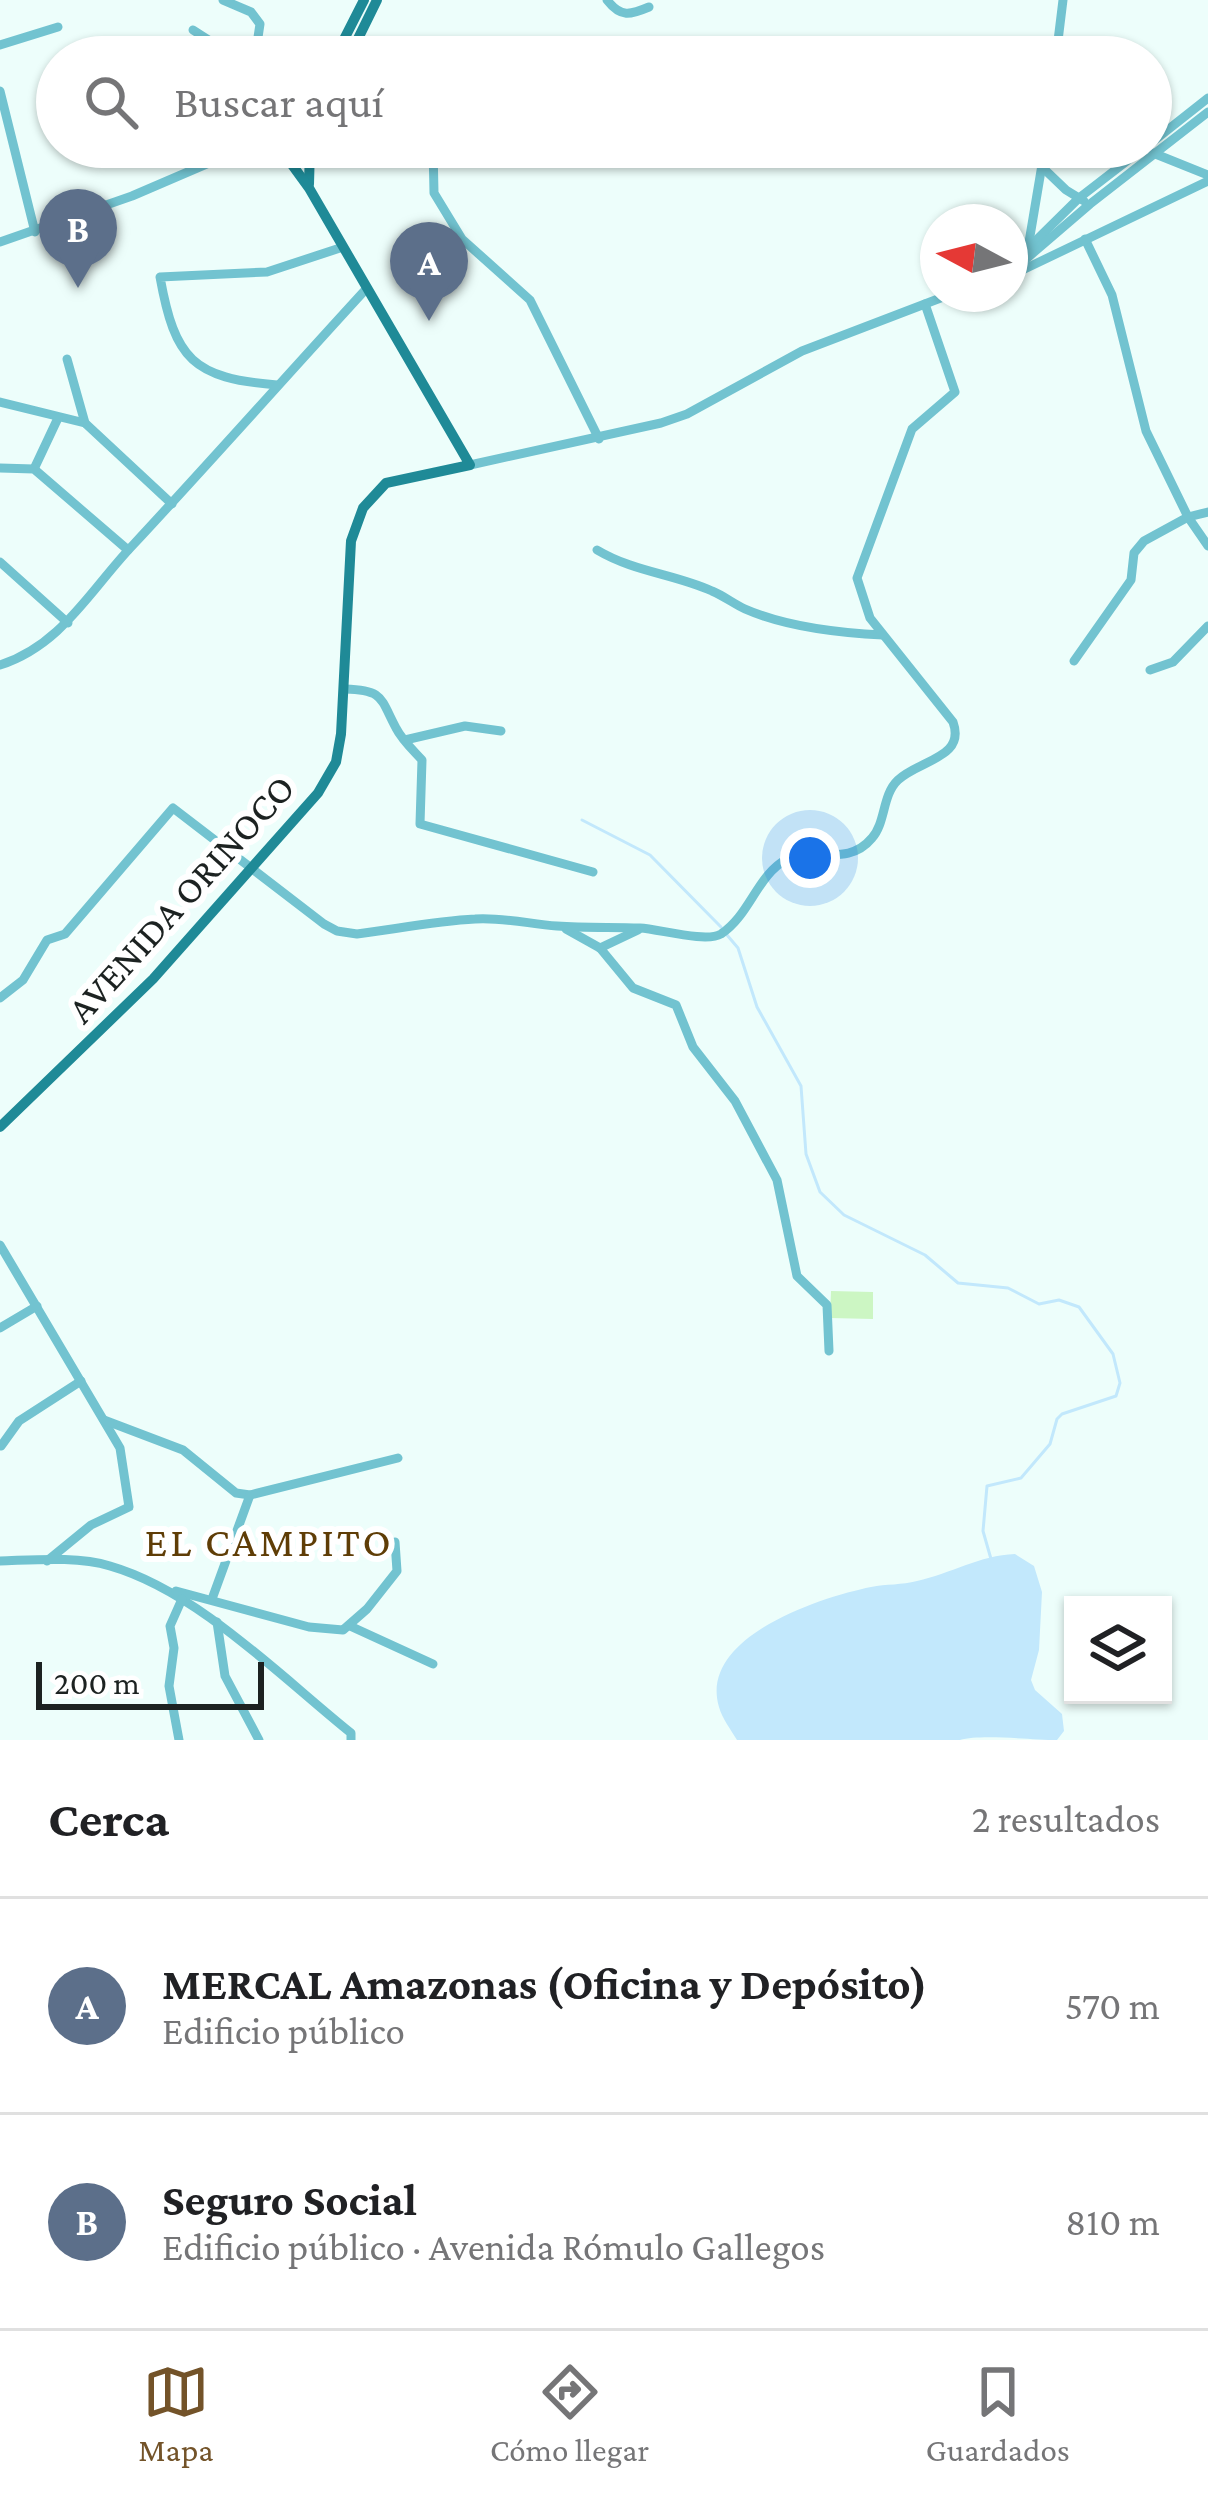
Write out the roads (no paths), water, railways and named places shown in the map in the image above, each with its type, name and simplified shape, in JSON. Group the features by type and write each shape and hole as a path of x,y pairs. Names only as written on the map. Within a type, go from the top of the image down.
{"main road":[{"path":"346,36 364,0"},
{"path":"359,36 377,0"},
{"path":"293,168 470,465"},
{"path":"309,168 309,188"},
{"name":"AVENIDA ORINOCO","path":"0,1123 154,979 329,776 341,734 351,541 363,508 386,483 470,465"}],"street":[{"path":"223,0 251,12 260,24 258,36"},
{"path":"607,0 616,12 629,15 649,7"},
{"path":"1059,36 1063,0"},
{"path":"0,45 58,27"},
{"path":"194,30 203,36"},
{"path":"0,91 35,232"},
{"path":"1172,129 1208,98"},
{"path":"1172,134 1208,112"},
{"path":"1172,159 1208,178"},
{"path":"0,242 195,168"},
{"path":"433,168 434,194 462,239 530,300 598,439"},
{"path":"1028,249 1042,168"},
{"path":"1044,168 1085,201"},
{"path":"1029,244 1125,168"},
{"path":"1028,262 1208,178"},
{"path":"1028,257 1085,201"},
{"path":"1085,238 1112,296 1147,431 1188,517 1208,546"},
{"path":"277,385 231,382 194,365 166,313 160,277 267,272 344,247"},
{"path":"0,665 30,656 68,623 128,550 367,288"},
{"name":"AVENIDA ORINOCO","path":"470,465 598,439 687,414 802,351 920,306"},
{"path":"0,998 22,980 47,940 65,934 173,808 337,932 357,934 478,919 642,928 708,938 720,934 784,861 797,855 850,854 862,847 873,838 898,779 956,743 952,722 863,604 857,578 912,429 955,392 928,312"},
{"path":"67,359 85,423 172,504"},
{"path":"0,402 85,423"},
{"path":"34,470 58,418"},
{"path":"0,468 34,470 128,550"},
{"path":"1074,661 1131,580 1134,553 1144,541 1188,517 1208,512"},
{"path":"597,550 618,562 713,591 778,620 856,634 884,634"},
{"path":"0,562 68,623"},
{"path":"1150,670 1173,662 1208,626"},
{"path":"345,689 364,690 385,700 424,768 420,824 592,872"},
{"path":"405,740 465,726 501,731"},
{"path":"562,926 600,948 633,988 676,1005 693,1047 735,1101 777,1180 797,1276 827,1305 829,1351"},
{"path":"600,948 642,928"},
{"path":"0,1245 120,1448 129,1507 91,1525 47,1561"},
{"path":"0,1328 37,1306"},
{"path":"1,1446 19,1420 81,1381"},
{"path":"104,1420 182,1450 236,1493 250,1495 398,1458"},
{"path":"212,1599 250,1495"},
{"path":"166,1589 329,1631 350,1626 397,1571 395,1542"},
{"path":"0,1560 107,1565 166,1589 217,1622 350,1733 351,1740"},
{"path":"179,1740 169,1686 174,1648 170,1626 182,1599"},
{"path":"217,1622 225,1676 259,1740"},
{"path":"350,1626 433,1664"}],"water":[{"path":"1015,1554 1034,1566 1042,1592 1039,1650 1031,1680 1035,1690 1062,1714 1064,1731 1057,1740 737,1740 720,1711 717,1682 727,1660 768,1624 849,1592 917,1581"}],"waterway":[{"path":"582,820 650,855 721,927"},
{"path":"727,935 738,948 757,1007 801,1086 806,1154 820,1192 844,1215 925,1255 958,1283 1008,1288 1039,1304 1059,1300 1079,1307 1113,1354 1120,1383 1116,1396 1062,1414 1050,1444 1021,1478 987,1486 983,1531 991,1559"}],"place":[{"name":"Seguro Social","path":"78,288"},
{"name":"MERCAL Amazonas (Oficina y Depósito)","path":"429,321"}],"district":[{"name":"EL CAMPITO","path":"269,1541"}]}
